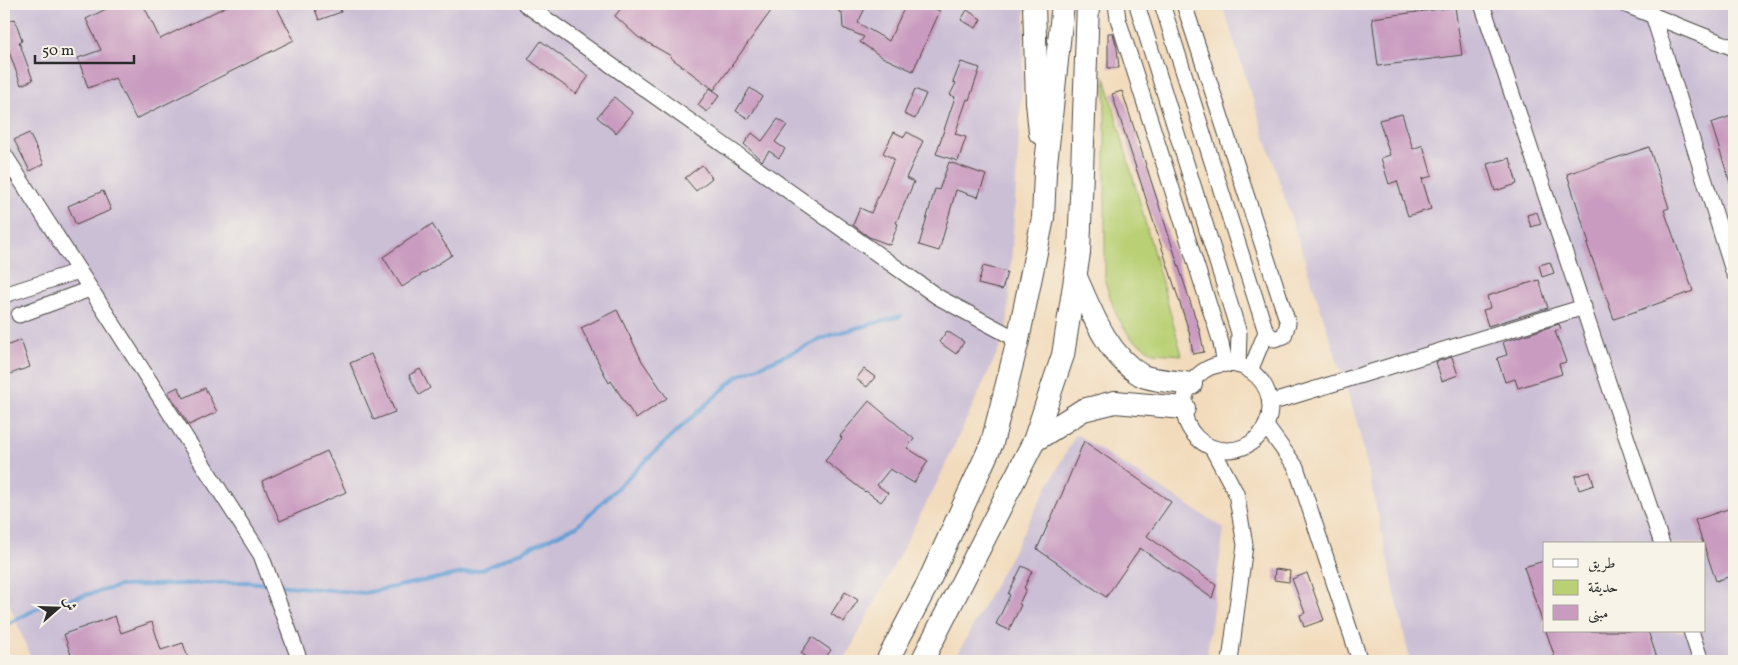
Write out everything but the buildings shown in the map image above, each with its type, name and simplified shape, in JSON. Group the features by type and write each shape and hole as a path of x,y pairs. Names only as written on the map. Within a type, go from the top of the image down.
{"highway":[{"path":"1034,4 1037,102 1045,173"},
{"path":"887,661 929,581 992,443 1018,340 1042,218 1063,4"},
{"path":"922,661 1034,441 1063,355 1079,253 1088,4"},
{"path":"1076,277 1094,318 1117,355 1143,376 1191,384"},
{"path":"1034,441 1083,410 1115,402 1184,408"}],"street":[{"path":"525,4 938,297 1018,340"},
{"path":"1116,4 1118,19 1221,343 1238,367 1260,380 1267,390 1270,403 1270,415 1266,426 1259,437 1249,445 1238,450 1212,448 1201,442 1192,432 1186,421 1184,408 1186,396 1191,384 1200,374 1212,367 1238,367"},
{"path":"1138,4 1239,333 1238,367"},
{"path":"1162,4 1266,332 1274,339 1284,336 1288,324 1184,4"},
{"path":"1482,4 1661,542"},
{"path":"1624,4 1734,48"},
{"path":"1653,15 1734,274"},
{"path":"4,154 261,555 300,661"},
{"path":"4,295 79,271"},
{"path":"19,315 90,289"},
{"path":"1270,403 1584,307"},
{"path":"1238,367 1266,332"},
{"path":"1266,426 1296,467 1360,661"},
{"path":"1212,448 1236,492 1245,545 1230,661"},
{"path":"1691,632 1701,661"}],"shaded area":[{"path":"4,4 1025,4 1023,68 1007,332 936,485 844,661 32,661 8,601 4,601"},
{"path":"1222,4 1734,4 1734,661 1410,661 1358,425"},
{"path":"1076,434 1224,528 1206,661 954,661"}],"green space":[{"path":"1105,77 1182,355 1153,353 1130,337 1116,314 1105,282"}],"waterway":[{"path":"275,585 364,593 483,569 577,526 738,376 831,335 901,316"},
{"path":"4,626 40,607 120,586 247,582 268,584"}]}
